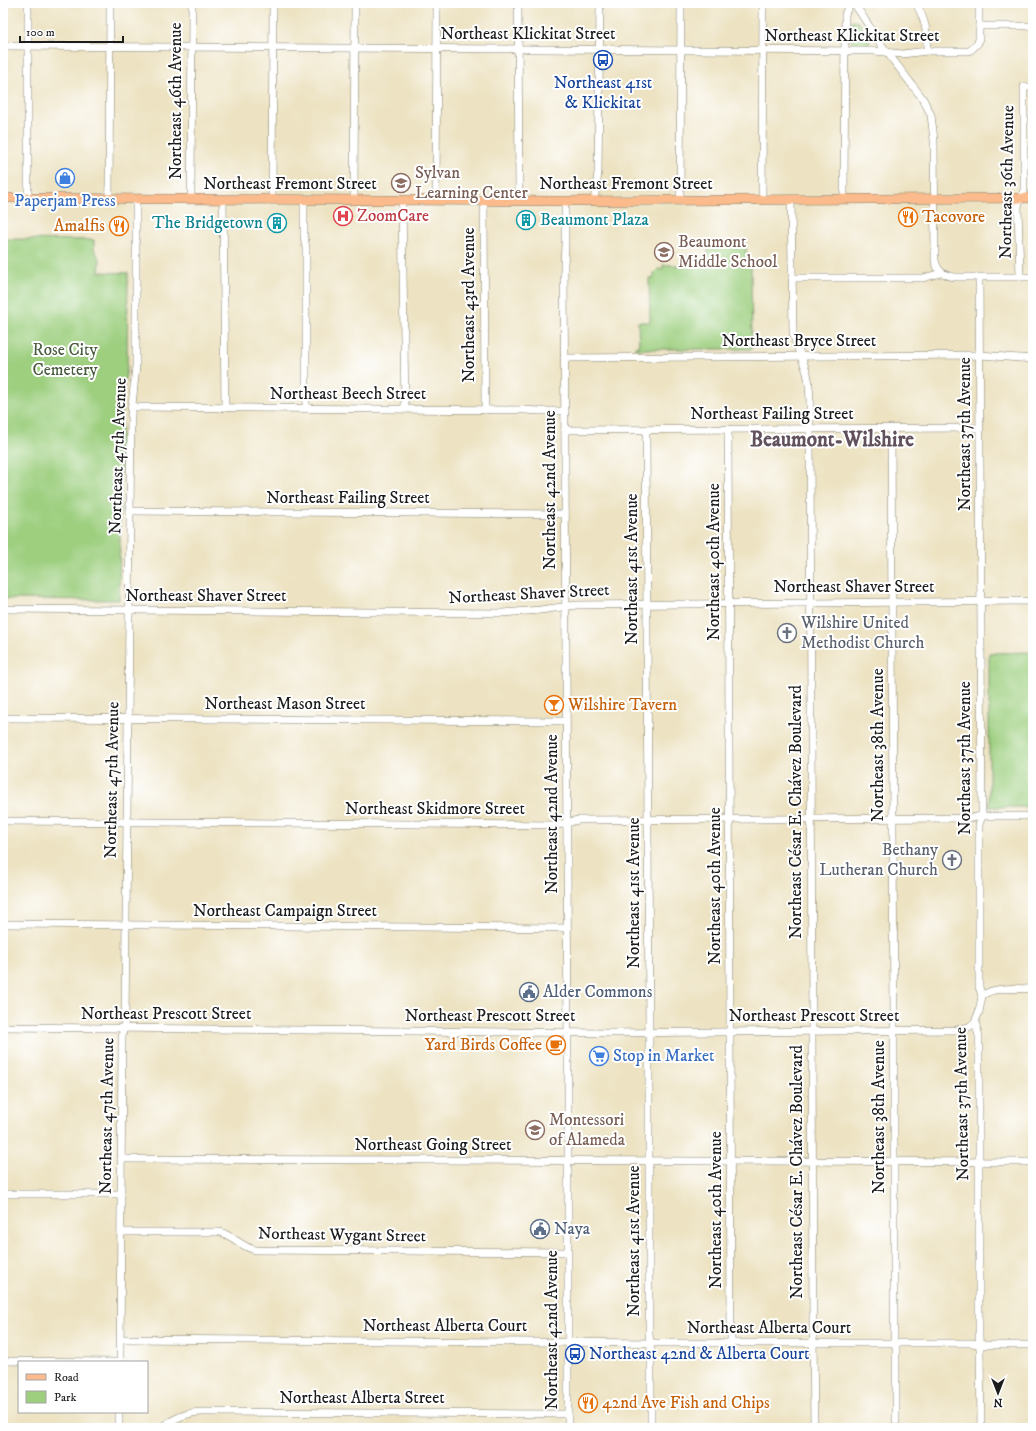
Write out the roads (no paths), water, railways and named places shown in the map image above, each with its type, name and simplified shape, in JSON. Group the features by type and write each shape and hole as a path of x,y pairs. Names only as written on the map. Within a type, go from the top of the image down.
{"main road":[{"name":"Northeast Fremont Street","path":"3,198 519,201 1033,198"}],"street":[{"path":"28,3 28,198"},
{"path":"109,199 110,3"},
{"name":"Northeast 46th Avenue","path":"191,199 192,3"},
{"path":"272,200 273,3"},
{"path":"354,200 355,3"},
{"path":"436,200 437,3"},
{"path":"518,3 519,201"},
{"path":"594,201 598,174 600,3"},
{"path":"680,200 681,3"},
{"path":"762,200 763,3"},
{"path":"844,199 845,14 850,3"},
{"path":"854,3 887,52 923,99 930,115 934,140 935,260 941,273 954,277 1033,277"},
{"path":"916,3 923,16 925,24 927,50"},
{"path":"978,3 978,26 1033,26"},
{"name":"Northeast Klickitat Street","path":"3,46 762,50 914,53 927,50 971,50 978,43 978,26"},
{"name":"Northeast 36th Avenue","path":"1020,277 1018,206 1024,190 1024,87 1033,87"},
{"name":"Northeast 47th Avenue","path":"120,1361 122,1037 125,1020 131,407 136,366 136,199"},
{"path":"223,199 225,408"},
{"name":"Northeast César E. Chávez Boulevard","path":"791,199 793,332 800,356 806,369 809,384 810,429 814,1428"},
{"path":"304,200 304,236 306,248 306,408"},
{"path":"402,200 405,409"},
{"name":"Northeast 43rd Avenue","path":"484,200 485,410"},
{"name":"Northeast 42nd Avenue","path":"565,201 564,358 568,1428"},
{"path":"792,278 923,278 941,273"},
{"name":"Northeast 37th Avenue","path":"979,278 982,816 979,825 979,987 982,996 979,1012 975,1022 979,1036 981,1428"},
{"name":"Northeast Bryce Street","path":"564,358 980,355 1033,359"},
{"name":"Northeast Beech Street","path":"131,407 565,411"},
{"name":"Northeast 38th Avenue","path":"891,428 894,1343 896,1348 896,1421"},
{"name":"Northeast Failing Street","path":"565,430 980,428"},
{"name":"Northeast 40th Avenue","path":"728,429 731,1343"},
{"name":"Northeast 41st Avenue","path":"646,430 651,1428"},
{"name":"Northeast Failing Street","path":"130,511 565,514"},
{"name":"Northeast Shaver Street","path":"3,609 502,613 576,605 1033,601"},
{"name":"Northeast Mason Street","path":"3,718 566,721"},
{"name":"Northeast Skidmore Street","path":"3,821 558,825 578,820 972,818 982,816 1033,816"},
{"name":"Northeast Campaign Street","path":"3,924 567,928"},
{"path":"982,996 986,992 998,990 1033,989"},
{"name":"Northeast Prescott Street","path":"3,1027 649,1032 958,1030 969,1027 975,1022"},
{"name":"Northeast Going Street","path":"121,1159 1033,1162"},
{"path":"3,1194 121,1194"},
{"name":"Northeast Wygant Street","path":"122,1232 220,1232 232,1236 245,1247 256,1250 567,1252"},
{"name":"Northeast Alberta Court","path":"121,1339 1033,1345"},
{"path":"3,1361 18,1361"},
{"name":"Northeast Alberta Street","path":"160,1428 175,1418 185,1414 204,1412 568,1414"},
{"path":"119,1428 120,1413"}],"place":[{"name":"Northeast 41st & Klickitat","path":"603,60"},
{"name":"Paperjam Press","path":"65,178"},
{"name":"Sylvan Learning Center","path":"401,183"},
{"name":"ZoomCare","path":"343,216"},
{"name":"Tacovore","path":"908,217"},
{"name":"Beaumont Plaza","path":"526,220"},
{"name":"The Bridgetown","path":"277,223"},
{"name":"Amalfis","path":"119,226"},
{"name":"Beaumont Middle School","path":"664,252"},
{"name":"Wilshire United Methodist Church","path":"787,633"},
{"name":"Wilshire Tavern","path":"554,705"},
{"name":"Bethany Lutheran Church","path":"952,860"},
{"name":"Alder Commons","path":"529,992"},
{"name":"Yard Birds Coffee","path":"556,1045"},
{"name":"Stop in Market","path":"599,1056"},
{"name":"Montessori of Alameda","path":"535,1130"},
{"name":"Naya","path":"540,1229"},
{"name":"Northeast 42nd & Alberta Court","path":"575,1354"},
{"name":"42nd Ave Fish and Chips","path":"588,1403"}],"district":[{"name":"Beaumont-Wilshire","path":"832,440"}],"park label":[{"name":"Rose City Cemetery","path":"65,360"}]}
